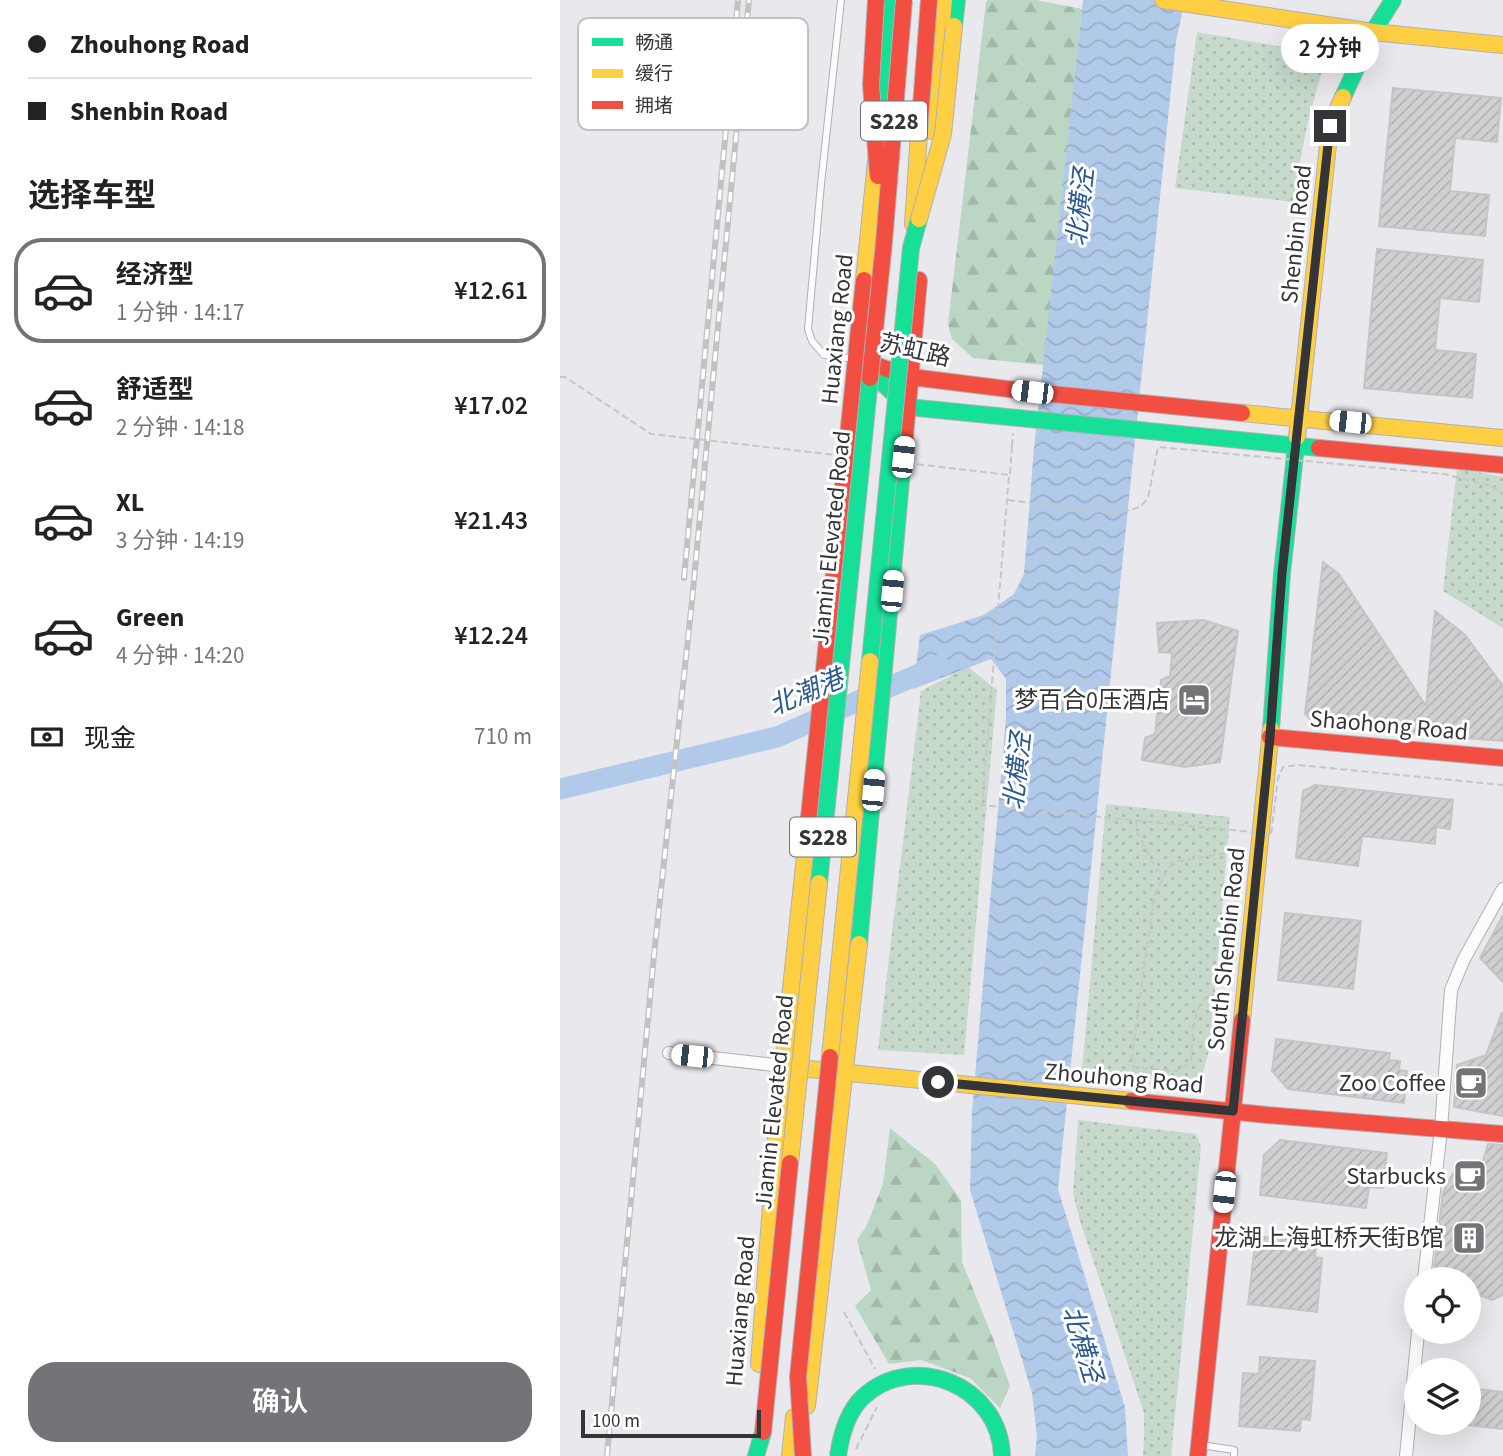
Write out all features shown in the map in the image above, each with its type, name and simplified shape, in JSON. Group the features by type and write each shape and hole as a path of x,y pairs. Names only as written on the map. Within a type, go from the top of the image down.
{"main road":[{"path":"876,0 871,85 884,242"},
{"name":"Huaxiang Road","path":"750,1456 783,1066 857,359 891,0"},
{"name":"Jiamin Elevated Road","path":"759,1456 884,242 905,0"},
{"name":"Jiamin Elevated Road","path":"790,1456 911,248 929,0"},
{"path":"803,1456 858,952 944,0"},
{"path":"911,248 943,134 957,0"},
{"path":"1163,0 1373,32 1503,44"},
{"name":"Shenbin Road","path":"1296,446 1330,126 1373,32 1393,0"},
{"name":"苏虹路","path":"857,359 911,377 1032,392 1503,438"},
{"name":"苏虹路","path":"857,359 908,407"},
{"path":"908,407 1503,465"},
{"name":"South Shenbin Road","path":"1198,1451 1270,737 1282,573 1296,446"},
{"name":"Shaohong Road","path":"1270,737 1503,758"},
{"name":"Zhouhong Road","path":"783,1066 1078,1097 1503,1134"},
{"path":"838,1456 839,1443 848,1418 863,1397 887,1382 917,1376 947,1379 970,1392 998,1428 1003,1456"},
{"path":"798,1377 803,1456"}],"street":[{"path":"1424,1267 1441,1129 1451,990 1464,959 1503,889"},
{"path":"669,1053 783,1066"},
{"path":"1406,1456 1417,1344"}],"lane":[{"path":"841,0 808,330 812,341 824,355 857,359"},
{"path":"1198,1451 1234,1450 1234,1456"}],"path":[{"path":"560,377 565,377 651,433 844,456"},
{"path":"1012,446 982,805 1271,834 1278,778 1283,767 1298,765 1503,785"},
{"path":"1007,500 1116,514 1140,507 1148,498 1158,447 1444,474 1490,486 1503,494"},
{"path":"899,462 1010,475"},
{"path":"1136,820 1138,834 1157,871 1166,872"},
{"path":"1244,998 1212,995 1203,999 1196,1010 1191,1062 1177,1070 1133,1067 1132,1057 1154,896 1166,872 1174,862 1259,848"}],"green space":[{"path":"988,0 1036,0 1082,9 1044,365 973,358 952,339 948,324"},
{"path":"1197,32 1312,52 1322,62 1293,202 1175,188"},
{"path":"1457,468 1503,477 1503,628 1443,591"},
{"path":"968,667 997,690 964,1055 878,1050 921,691"},
{"path":"1106,804 1230,817 1210,1046 1203,1073 1191,1084 1082,1071"},
{"path":"1078,1120 1196,1134 1201,1147 1171,1456 1143,1456 1144,1413 1073,1194"},
{"path":"890,1128 935,1164 961,1200 962,1262 1010,1386 1000,1408 970,1378 921,1360 889,1364 855,1306 871,1290 857,1240 867,1225 883,1184"}],"water":[{"name":"北横泾","path":"1083,0 1185,0 1176,41 1058,1189 1125,1407 1128,1456 1035,1456 1037,1436 1032,1393 970,1190 972,1111 1006,718 1006,679 991,659 913,689 920,635 984,615 1014,594 1024,574 1034,448"}],"building":[{"path":"1393,88 1501,98 1497,142 1455,138 1450,191 1489,195 1485,236 1379,226"},
{"path":"1377,249 1483,260 1479,302 1440,298 1435,350 1476,354 1472,398 1364,388"},
{"path":"1323,562 1339,574 1426,706 1435,611 1465,635 1503,686 1503,741 1317,726 1305,714"},
{"name":"梦百合0压酒店","path":"1203,620 1238,631 1220,762 1185,767 1142,760 1145,738 1155,734 1161,680 1170,676 1172,653 1159,652 1157,623"},
{"path":"1315,785 1453,800 1450,829 1436,827 1435,844 1362,836 1358,866 1296,858 1303,791"},
{"path":"1285,913 1361,921 1353,989 1278,980"},
{"path":"1503,915 1503,982 1480,958"},
{"path":"1502,1012 1503,1116 1454,1107 1457,1065 1486,1055"},
{"path":"1276,1039 1390,1053 1389,1060 1400,1061 1399,1070 1407,1071 1404,1103 1288,1089 1272,1071"},
{"path":"1280,1140 1387,1153 1383,1188 1369,1187 1366,1208 1260,1195 1264,1155"},
{"name":"龙湖上海虹桥天街B馆","path":"1488,1144 1503,1145 1503,1295 1492,1300 1481,1296 1481,1267 1434,1267 1443,1192 1459,1162 1482,1164"},
{"path":"1256,1236 1316,1243 1315,1257 1322,1258 1317,1312 1248,1304"},
{"path":"1260,1357 1315,1361 1310,1420 1301,1419 1300,1431 1239,1426 1243,1373 1259,1374"},
{"path":"1481,1389 1503,1392 1503,1429 1481,1426"}],"waterway":[{"name":"北潮港","path":"560,789 777,737 939,665"}],"railway":[{"path":"736,18 738,0"},
{"path":"747,18 749,0"},
{"path":"684,578 726,130"},
{"path":"607,1456 737,130"}],"traffic: fast":[{"path":"880,114 891,0"},
{"path":"954,26 957,0"},
{"path":"1343,97 1373,32 1393,0"},
{"path":"870,661 911,248 919,219"},
{"path":"864,366 908,407 1319,448"},
{"path":"819,883 870,378"},
{"path":"1271,729 1282,573 1297,437"},
{"path":"859,944 904,448"},
{"path":"838,1456 846,1424 857,1403 884,1383 906,1377 929,1377 951,1383 971,1394 987,1411 998,1431 1002,1456"},
{"path":"756,1456 763,1432"}],"traffic: slow":[{"path":"932,131 944,0"},
{"path":"1163,0 1373,32 1503,45"},
{"path":"919,219 943,134 954,26"},
{"path":"1297,437 1330,126 1343,97"},
{"path":"913,224 919,133"},
{"path":"864,280 876,161"},
{"path":"1242,413 1503,438"},
{"path":"830,1057 870,661"},
{"path":"1242,1020 1271,729"},
{"path":"759,1364 778,1112 806,846"},
{"path":"790,1163 819,883"},
{"path":"807,1406 859,944"},
{"path":"789,1067 1131,1101"},
{"path":"790,1456 794,1417"}],"traffic: jam":[{"path":"876,0 871,85 878,176"},
{"path":"870,378 904,0"},
{"path":"919,133 929,0"},
{"path":"806,846 864,280"},
{"path":"904,448 919,280"},
{"path":"863,361 911,377 1242,413"},
{"path":"1319,448 1503,465"},
{"path":"1270,737 1503,758"},
{"path":"1198,1456 1242,1020"},
{"path":"803,1456 798,1377 830,1057"},
{"path":"1131,1101 1503,1134"},
{"path":"763,1432 790,1163"}],"place":[{"name":"梦百合0压酒店","path":"1194,700"},
{"name":"Zoo Coffee","path":"1471,1083"},
{"name":"Starbucks","path":"1470,1176"},
{"name":"龙湖上海虹桥天街B馆","path":"1469,1238"}],"route":[{"path":"938,1082 1233,1111 1270,737 1282,573 1330,126"}]}
